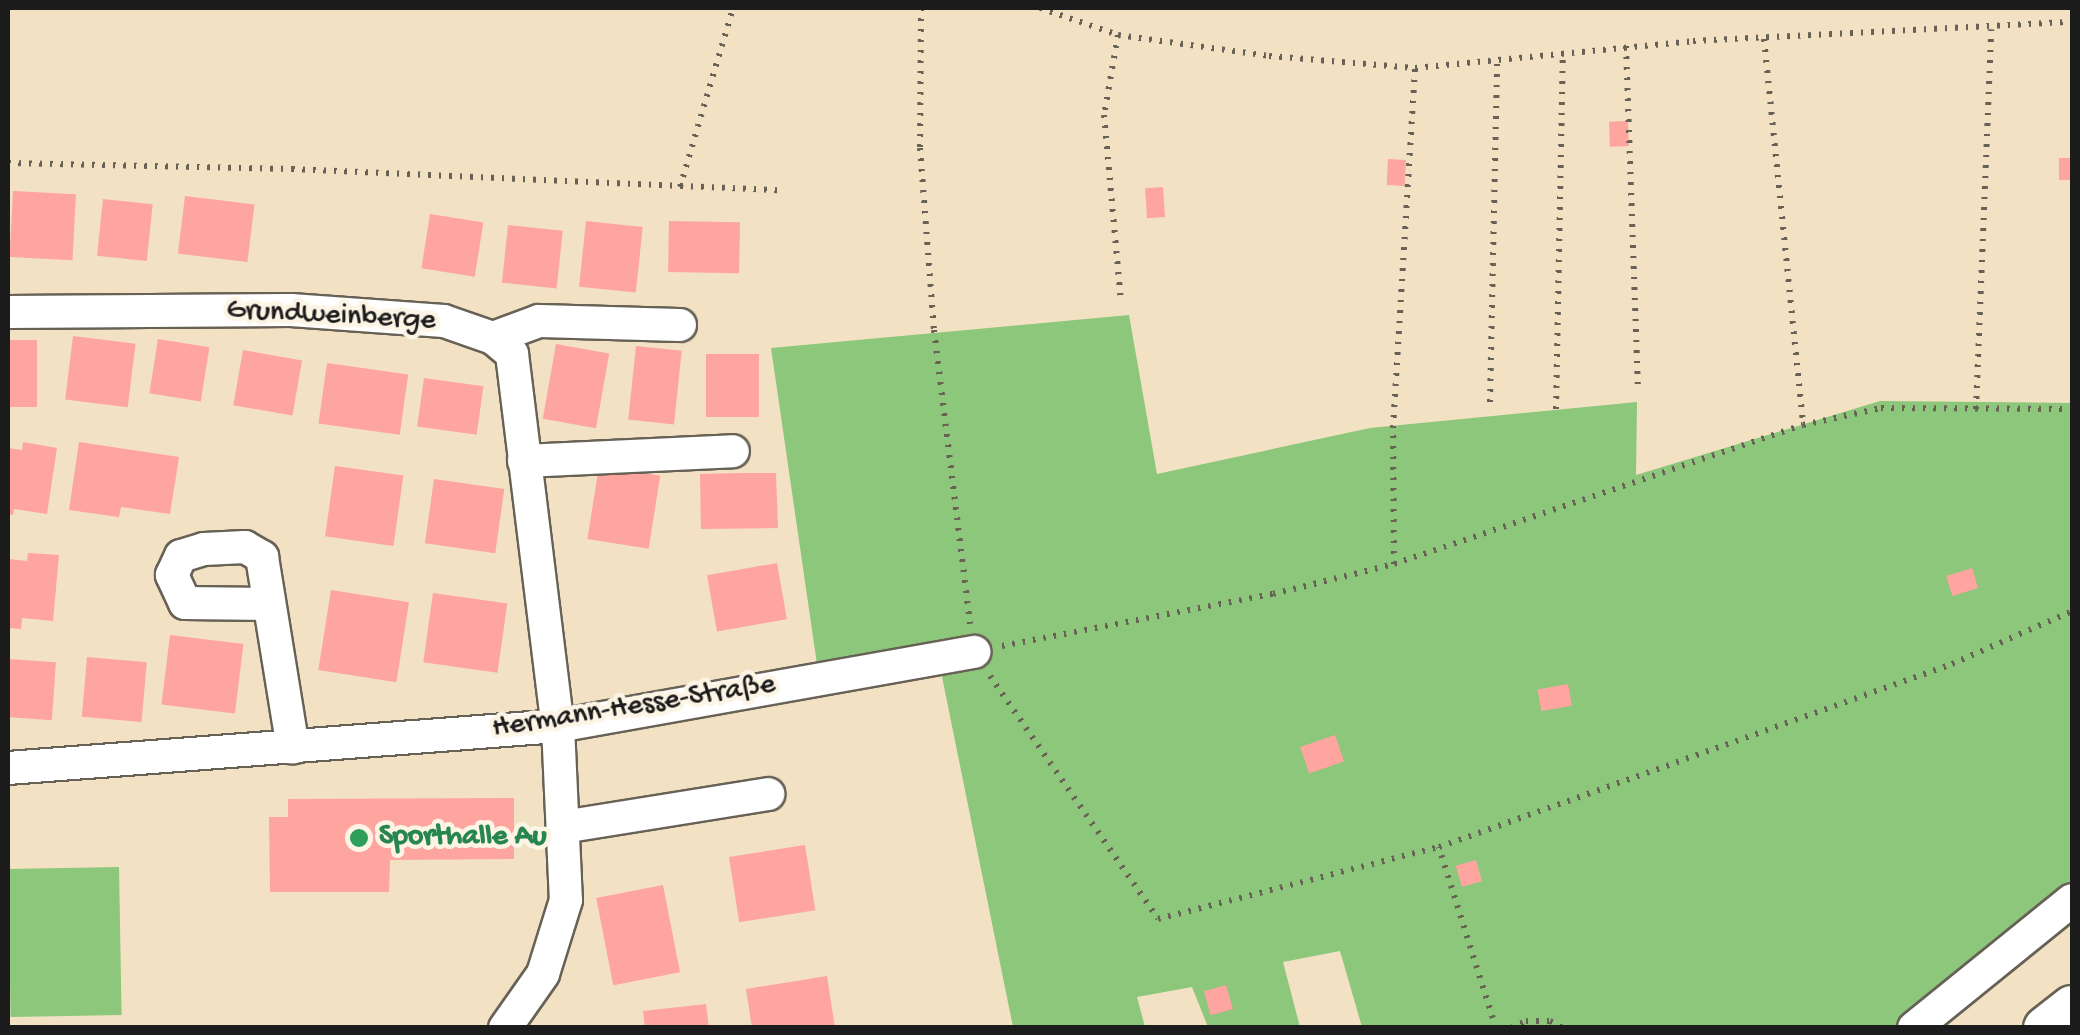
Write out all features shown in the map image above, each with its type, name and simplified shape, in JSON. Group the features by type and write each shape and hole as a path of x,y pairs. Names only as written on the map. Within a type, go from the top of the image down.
{"main road":[{"path":"2044,1028 2072,1007"}],"street":[{"name":"Grundweinberge","path":"8,312 291,310 444,321 492,338"},
{"path":"492,338 540,321 680,325"},
{"path":"492,338 512,354 558,726 566,900 542,974 505,1028"},
{"path":"524,462 733,452"},
{"path":"268,604 293,748"},
{"name":"Hermann-Hesse-Straße","path":"8,768 558,726 974,652"},
{"path":"563,828 768,794"},
{"path":"1914,1028 2072,900"}],"path":[{"path":"680,187 733,8"},
{"path":"921,8 920,148 934,330 974,652 1158,919 1439,848 1952,664 2072,610"},
{"path":"1040,8 1118,35 1269,56 1414,68 1563,56 1626,46 2072,22"},
{"path":"1976,409 1991,29"},
{"path":"1118,35 1104,115 1121,301"},
{"path":"1764,39 1803,424"},
{"path":"1626,46 1638,388"},
{"path":"1556,409 1563,56"},
{"path":"1490,402 1497,61"},
{"path":"1394,564 1393,428 1414,68"},
{"path":"8,163 292,169 778,190"},
{"path":"974,652 1273,594 1394,564 1803,424 1881,408 2072,409"},
{"path":"1439,848 1496,1028"},
{"path":"1510,1028 1526,1022 1550,1022 1563,1028"}],"green space":[{"path":"1129,315 1157,474 1370,428 1637,402 1636,475 1880,401 2072,403 2072,885 1899,1027 1362,1027 1340,951 1283,962 1300,1027 1208,1027 1192,987 1137,997 1145,1027 1013,1027 937,652 818,671 771,348"},
{"path":"119,867 122,1015 11,1017 8,869"}],"building":[{"path":"1628,121 1629,146 1610,147 1609,122"},
{"path":"2059,158 2072,158 2072,180 2059,180"},
{"path":"1388,159 1406,160 1405,186 1387,185"},
{"path":"1163,187 1165,217 1147,218 1145,188"},
{"path":"13,191 76,194 72,260 10,257"},
{"path":"185,196 254,205 247,262 178,254"},
{"path":"103,199 153,204 147,261 97,256"},
{"path":"430,214 483,222 475,277 421,268"},
{"path":"586,221 643,227 636,293 579,287"},
{"path":"669,221 740,222 739,273 668,272"},
{"path":"508,225 563,231 557,288 502,283"},
{"path":"73,336 136,344 128,407 65,400"},
{"path":"158,339 209,347 201,401 149,393"},
{"path":"8,340 37,340 37,407 8,407"},
{"path":"556,344 609,353 596,428 543,419"},
{"path":"636,346 682,351 674,424 628,420"},
{"path":"243,350 302,360 292,416 233,405"},
{"path":"706,354 759,354 759,417 706,417"},
{"path":"327,363 408,374 400,435 319,423"},
{"path":"424,378 483,386 477,435 417,427"},
{"path":"23,442 57,448 47,514 14,509 13,515 8,514 8,448 22,450"},
{"path":"79,442 179,457 170,514 121,507 119,517 69,510"},
{"path":"335,466 403,476 393,546 325,536"},
{"path":"599,466 660,476 649,549 587,539"},
{"path":"776,473 778,528 701,529 700,474"},
{"path":"434,479 504,489 495,553 425,543"},
{"path":"28,553 59,555 53,621 22,618 21,629 8,628 8,559 27,561"},
{"path":"777,563 787,619 717,631 707,575"},
{"path":"1972,568 1978,588 1952,596 1946,576"},
{"path":"331,590 409,602 396,682 318,670"},
{"path":"433,593 507,603 498,673 423,662"},
{"path":"170,635 243,644 235,713 161,704"},
{"path":"87,657 147,662 142,722 82,717"},
{"path":"8,659 56,662 52,720 8,717"},
{"path":"1568,684 1572,706 1541,711 1537,689"},
{"path":"1335,735 1344,761 1309,774 1300,747"},
{"name":"Sporthalle Au","path":"514,798 514,859 390,860 389,892 270,892 269,817 288,817 288,799"},
{"path":"805,845 815,910 739,922 729,857"},
{"path":"1476,860 1482,881 1462,887 1456,866"},
{"path":"663,885 680,972 613,985 596,898"},
{"path":"827,976 835,1028 752,1028 746,989"},
{"path":"1226,985 1233,1009 1211,1015 1204,991"},
{"path":"706,1004 709,1028 645,1028 643,1011"}],"place":[{"name":"Sporthalle Au","path":"359,838"}]}
